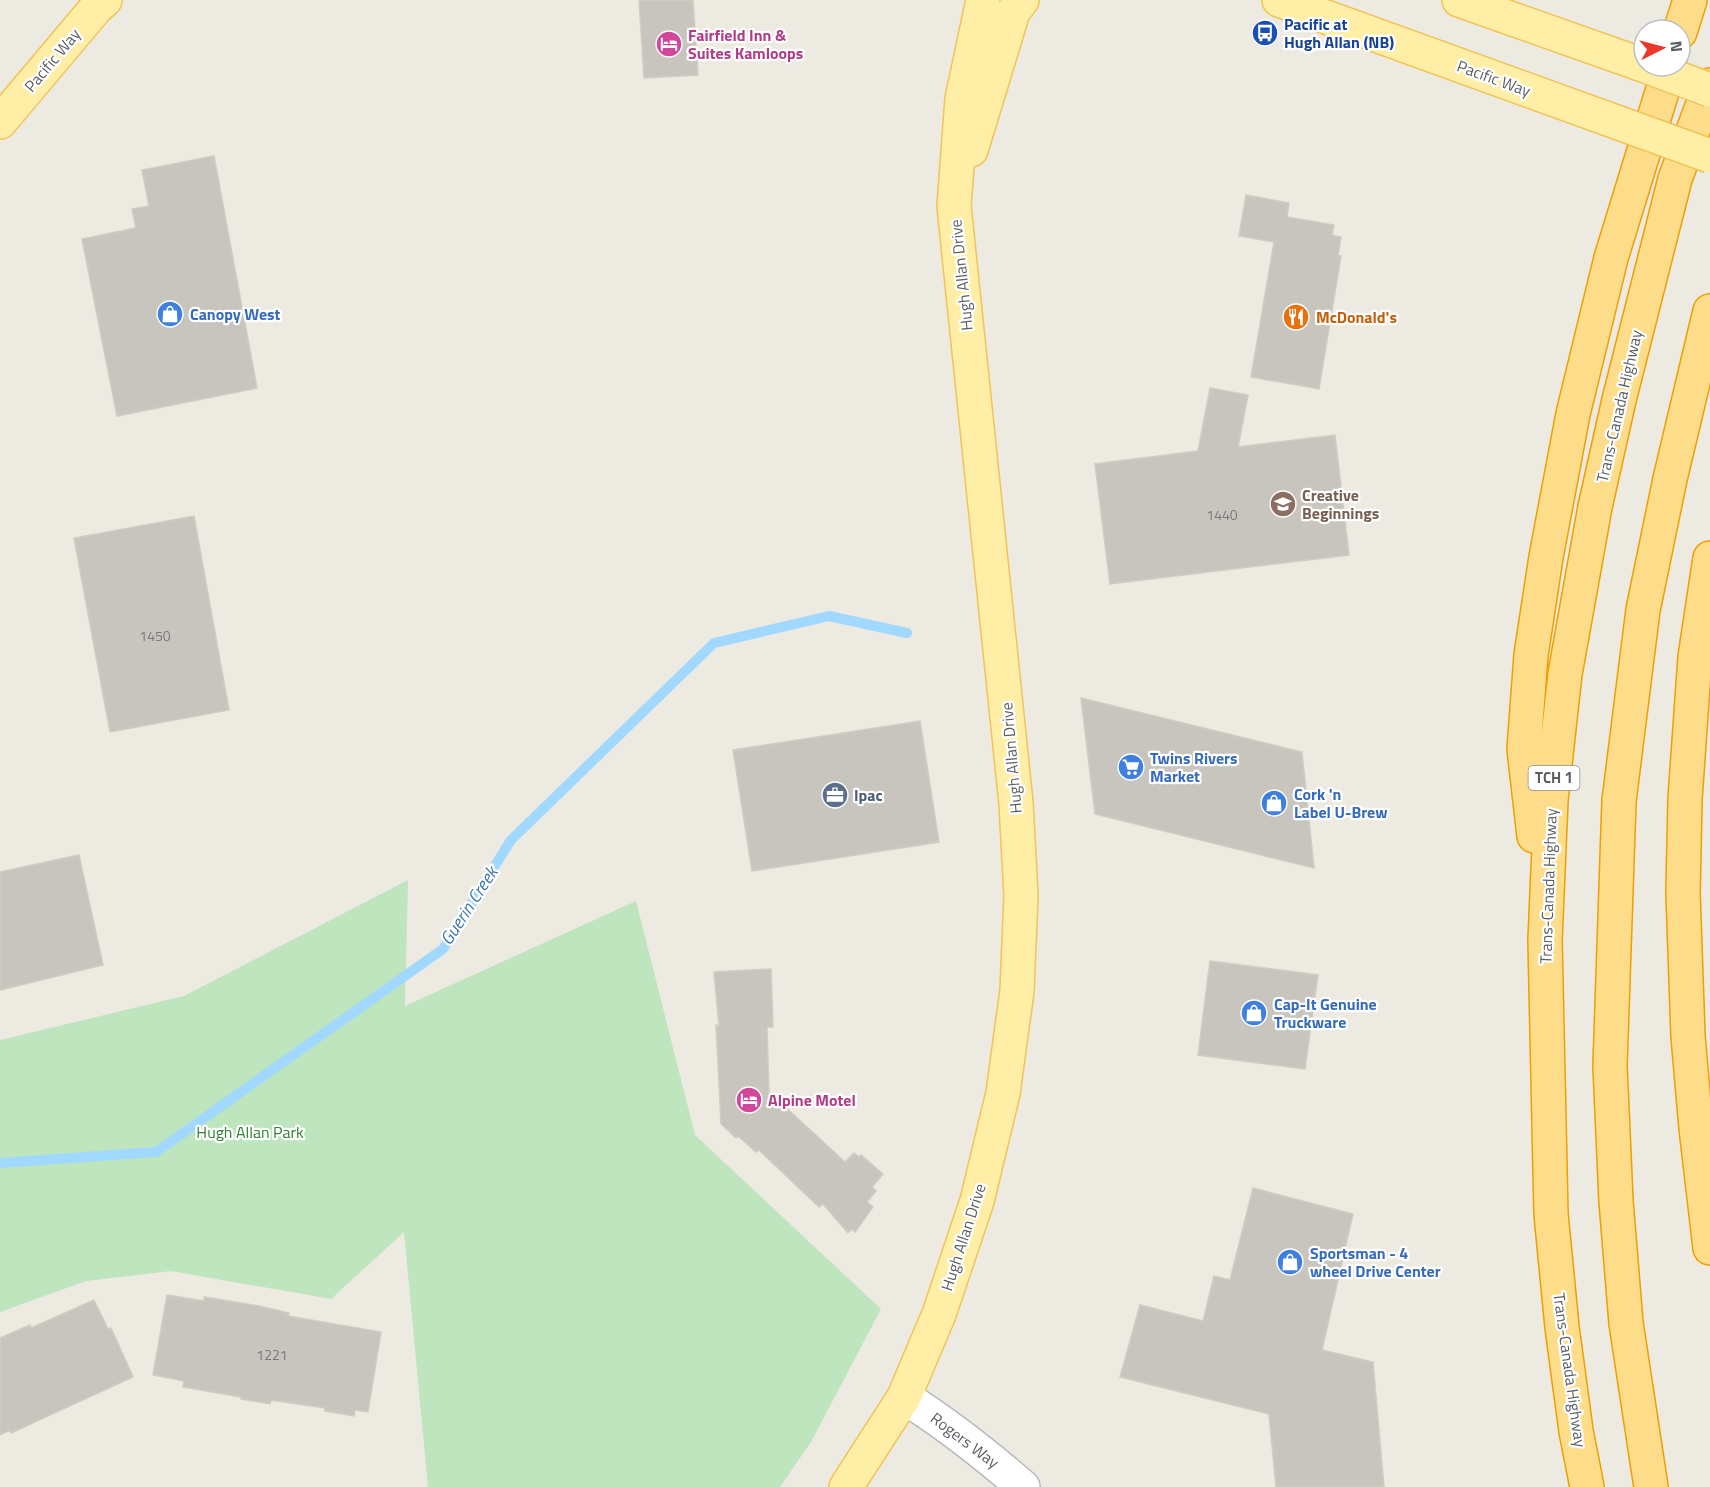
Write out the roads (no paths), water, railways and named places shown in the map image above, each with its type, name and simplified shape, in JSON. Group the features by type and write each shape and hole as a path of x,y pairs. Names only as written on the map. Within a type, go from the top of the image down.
{"highway":[{"path":"1684,18 1690,0"},
{"path":"1545,940 1524,749 1531,655 1546,557 1573,414 1652,78"},
{"name":"Trans-Canada Highway","path":"1587,1487 1576,1431 1562,1327 1551,1214 1545,940 1551,800 1565,674 1595,507 1619,400 1675,179 1710,87"},
{"path":"1651,1487 1626,1323 1616,1201 1610,1066 1619,801 1643,610 1670,479 1710,310"},
{"path":"1710,558 1695,657 1685,799 1683,893 1688,1036 1710,1248"}],"main road":[{"name":"Pacific Way","path":"0,122 105,0"},
{"name":"Hugh Allan Drive","path":"846,1487 904,1397 939,1314 977,1202 1003,1093 1017,991 1021,896 1016,803 954,206 962,99 983,0"},
{"path":"954,206 1013,12 1022,0"},
{"name":"Pacific Way","path":"1279,0 1710,156"},
{"path":"1459,0 1632,57"},
{"path":"1688,78 1710,87"}],"street":[{"name":"Rogers Way","path":"904,1397 946,1424 1023,1487"}],"waterway":[{"name":"Guerin Creek","path":"0,1163 156,1152 443,949 511,840 714,643 829,616 907,633"}],"place":[{"name":"Pacific at Hugh Allan (NB)","path":"1265,33"},
{"name":"Fairfield Inn & Suites Kamloops","path":"669,44"},
{"name":"Canopy West","path":"170,314"},
{"name":"McDonald's","path":"1296,317"},
{"name":"Creative Beginnings","path":"1283,504"},
{"name":"Twins Rivers Market","path":"1131,767"},
{"name":"Ipac","path":"835,795"},
{"name":"Cork 'n Label U-Brew","path":"1274,803"},
{"name":"Cap-It Genuine Truckware","path":"1254,1013"},
{"name":"Alpine Motel","path":"749,1100"},
{"name":"Sportsman - 4 wheel Drive Center","path":"1290,1262"}],"park label":[{"name":"Hugh Allan Park","path":"250,1132"}]}
